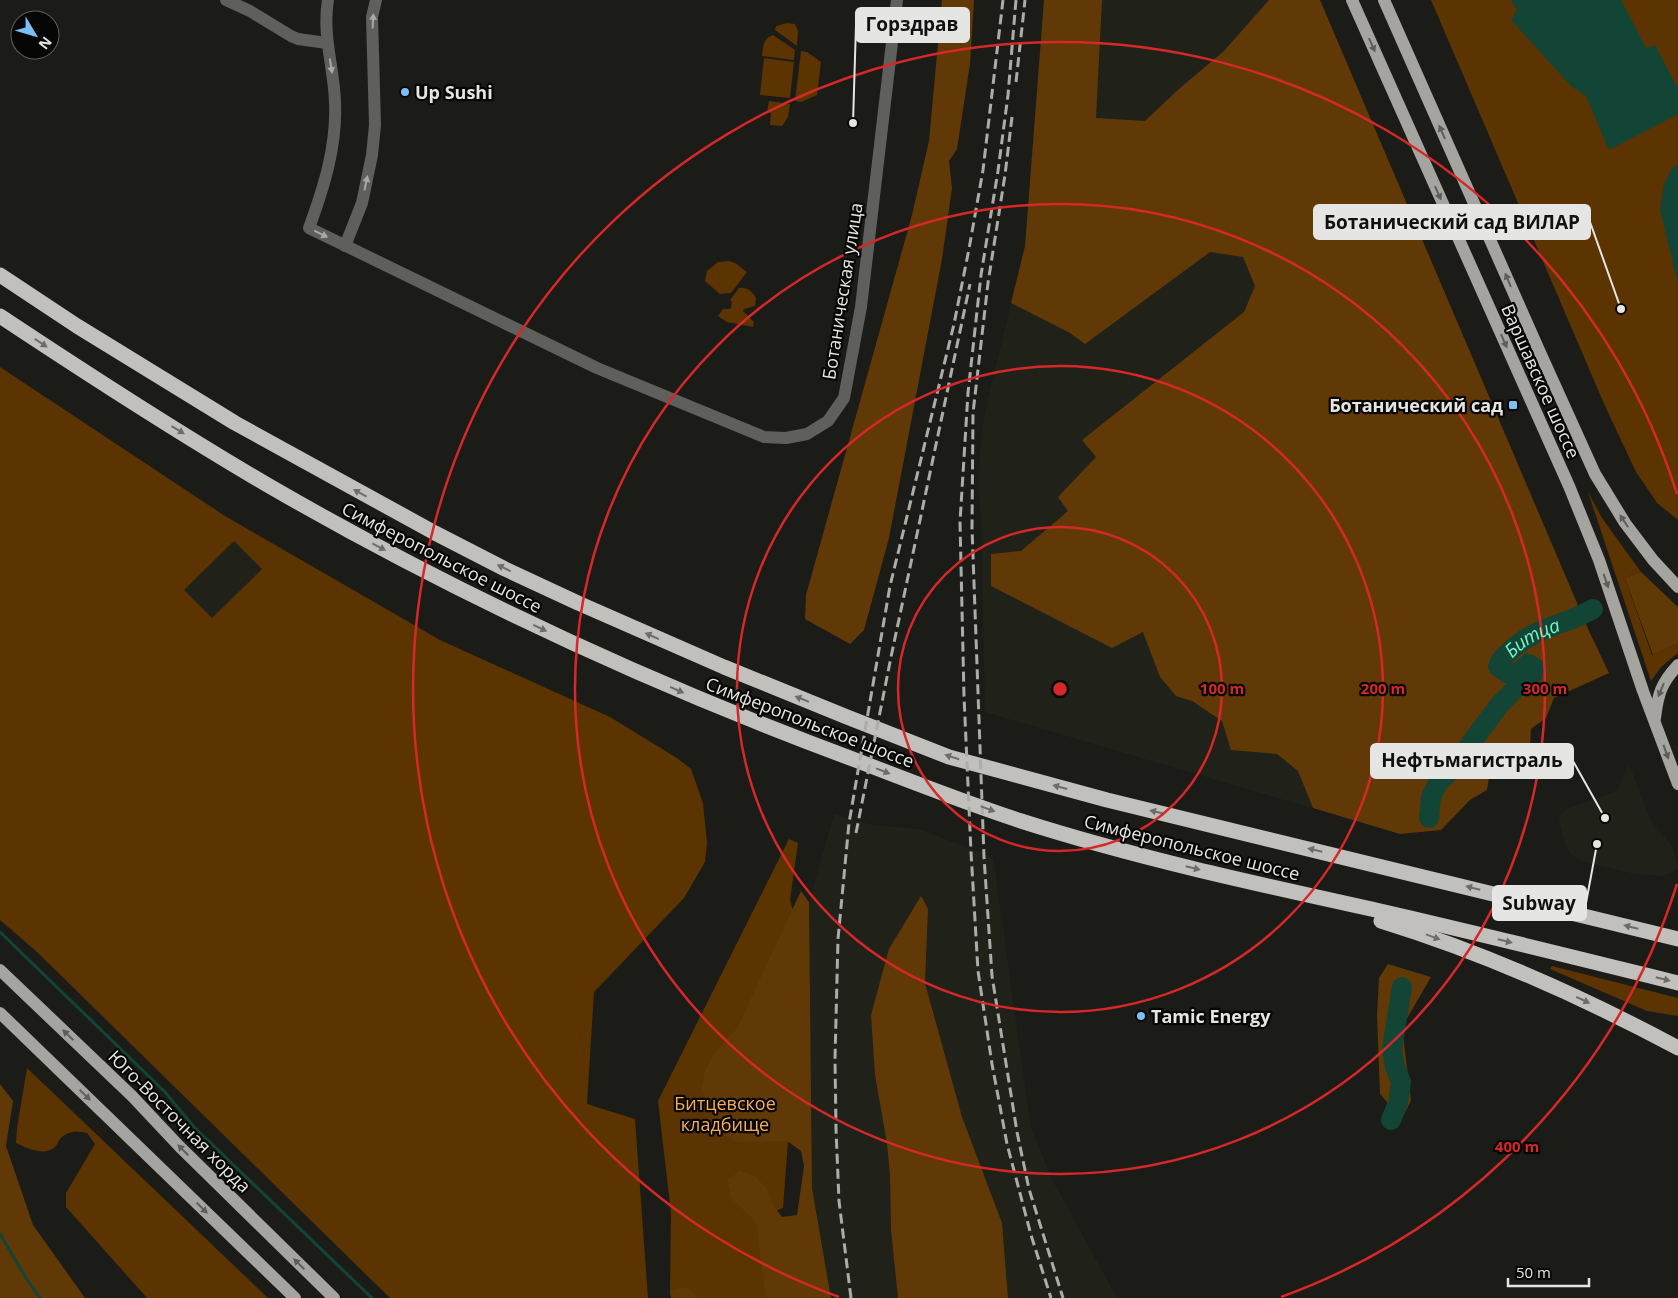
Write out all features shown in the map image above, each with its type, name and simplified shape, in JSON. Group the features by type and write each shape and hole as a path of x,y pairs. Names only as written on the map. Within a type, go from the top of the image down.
{"highway":[{"name":"Симферопольское шоссе","path":"0,275 77,326 235,423 376,502 505,569 662,641 847,717 950,756 1116,802 1678,939"},
{"name":"Симферопольское шоссе","path":"0,316 136,405 266,484 378,546 542,629 776,731 1016,820 1058,833 1270,886 1678,983"},
{"path":"1270,886 1431,936 1484,957 1586,1001 1678,1048"}],"main road":[{"name":"Варшавское шоссе","path":"1352,0 1569,486 1599,560 1654,721 1678,784"},
{"name":"Варшавское шоссе","path":"1384,0 1595,474 1625,524 1653,560 1678,587"},
{"path":"1654,721 1657,697 1661,687 1678,665"},
{"name":"Юго-Восточная хорда","path":"0,970 132,1096 180,1147 334,1298"},
{"path":"0,1013 295,1298"}],"street":[{"path":"226,0 250,11 298,39 327,43 328,0"},
{"path":"345,246 362,203 372,155 375,124 372,18 376,0"},
{"name":"Ботаническая улица","path":"327,43 335,103 333,150 323,192 309,228 597,368 764,437 786,438 807,434 828,421 844,398 861,307 897,0"}],"shaded area":[{"path":"1044,0 1320,0 1400,834 985,712 981,519 978,481 982,428 1025,246"},
{"path":"1511,0 1621,0 1646,48 1655,45 1678,89 1678,114 1609,150 1586,96 1571,86 1511,20 1517,10"},
{"path":"1678,165 1678,284 1660,210 1664,185 1671,169"},
{"path":"234,541 262,569 212,618 184,590"},
{"path":"1629,764 1651,821 1672,846 1678,867 1662,876 1635,874 1581,861 1570,853 1565,843 1559,821 1561,814 1566,809 1617,791"},
{"path":"834,814 872,825 919,829 993,857 1031,1128 1053,1181 1117,1298 1008,1298 1002,1223 962,1117 925,983 928,909 871,1015 875,1075 887,1144 890,1175 891,1230 898,1298 831,1298 812,1188 809,902"}],"green space":[{"path":"942,0 974,0 970,64 957,149 949,161 952,188 942,259 889,538 864,630 850,644 805,619 806,595 912,215 929,141"},
{"path":"1044,0 1102,0 1096,118 1145,121 1224,51 1269,0 1320,0 1589,631 1609,673 1554,698 1546,718 1531,729 1530,744 1490,772 1487,790 1470,800 1441,830 1400,834 1313,808 1298,771 1277,754 1231,750 1222,721 1192,701 1176,696 1160,677 1143,632 1112,648 991,586 991,554 1021,551 1068,511 1058,497 1096,457 1082,440 1244,312 1255,286 1243,257 1210,252 1085,344 1070,333 1011,303 1025,246"},
{"path":"1431,0 1678,0 1678,520 1657,503 1636,472 1605,406"},
{"path":"787,23 795,24 798,31 797,46 775,30 776,26"},
{"path":"773,35 795,50 794,60 762,56 765,41"},
{"path":"801,51 807,52 821,62 817,95 801,102 795,101"},
{"path":"764,58 794,62 790,98 760,95"},
{"path":"769,101 790,104 788,117 782,126 770,125 771,113 767,112"},
{"path":"729,261 747,272 731,293 720,294 705,281 707,271 718,262"},
{"path":"739,288 749,290 756,298 755,306 743,311 754,322 753,327 727,322 718,316 723,309 731,308 732,302 730,300"},
{"path":"0,367 225,516 440,640 610,717 677,758 691,769 703,803 707,843 705,862 684,898 594,992 587,1104 635,1119 648,1298 390,1298 37,952 0,920","holes":["234,541 262,569 212,618 184,590"]},
{"path":"1588,492 1602,518 1641,572 1625,578 1652,655 1678,643 1678,653 1661,667 1651,681"},
{"path":"1641,572 1678,607 1678,643 1653,655 1625,578"},
{"name":"Битцевское кладбище","path":"789,839 798,843 790,900 803,945 783,1208 769,1214 781,1298 671,1298 671,1213 658,1101"},
{"path":"801,891 809,902 812,1188 831,1298 766,1298 756,1222 731,1198 727,1180 740,1171 755,1176 767,1189 773,1205 782,1217 797,1215 804,1166 801,1151 787,1141 736,1142 722,1133 713,1119 701,1088 705,1071 714,1054 737,1028"},
{"path":"921,896 928,909 925,983 962,1117 1002,1223 1008,1298 898,1298 891,1230 890,1175 887,1144 875,1075 871,1015 889,949"},
{"path":"1388,964 1431,977 1402,1027 1411,1100 1406,1111 1385,1119 1387,1102 1380,1094 1377,1015 1379,978"},
{"path":"1552,966 1678,998 1678,1016 1647,1011 1550,969"},
{"path":"27,1068 268,1298 147,1298 66,1207 66,1193 95,1144 87,1133 76,1132 67,1134 61,1138 54,1148 45,1151 35,1150 16,1143"},
{"path":"0,1084 13,1101 6,1146 33,1225 85,1298 0,1298"},
{"path":"687,1287 698,1298 671,1298 670,1291"}],"waterway":[{"name":"Битца","path":"1429,818 1431,797 1438,783 1451,770 1500,704 1519,685 1531,678 1535,668 1528,664 1517,674 1507,673 1498,666 1501,659 1530,636 1593,609"},
{"path":"0,932 165,1092 194,1127 372,1298"},
{"name":"Битца","path":"1391,1120 1398,1103 1401,1082 1395,1067 1392,1049 1402,987"},
{"path":"0,1234 40,1298"}],"railway":[{"path":"851,1298 839,1201 835,1059 838,939 849,823 890,586 954,324 969,249 983,170 1003,0"},
{"path":"1016,0 1008,95 981,275 968,393 960,522 964,696 978,971 992,1064 1007,1144 1031,1235 1051,1298"},
{"path":"1016,82 1025,0"},
{"path":"1012,117 988,283 973,413 972,528 984,857 992,976 1017,1132 1029,1189 1063,1298"},
{"path":"856,833 891,657 970,284"}],"place":[{"name":"Up Sushi","path":"405,92"},
{"name":"Горздрав","path":"853,123"},
{"name":"Ботанический сад ВИЛАР","path":"1621,309"},
{"name":"Ботанический сад","path":"1513,405"},
{"name":"Нефтьмагистраль","path":"1605,818"},
{"name":"Subway","path":"1597,844"},
{"name":"Tamic Energy","path":"1141,1016"}]}
